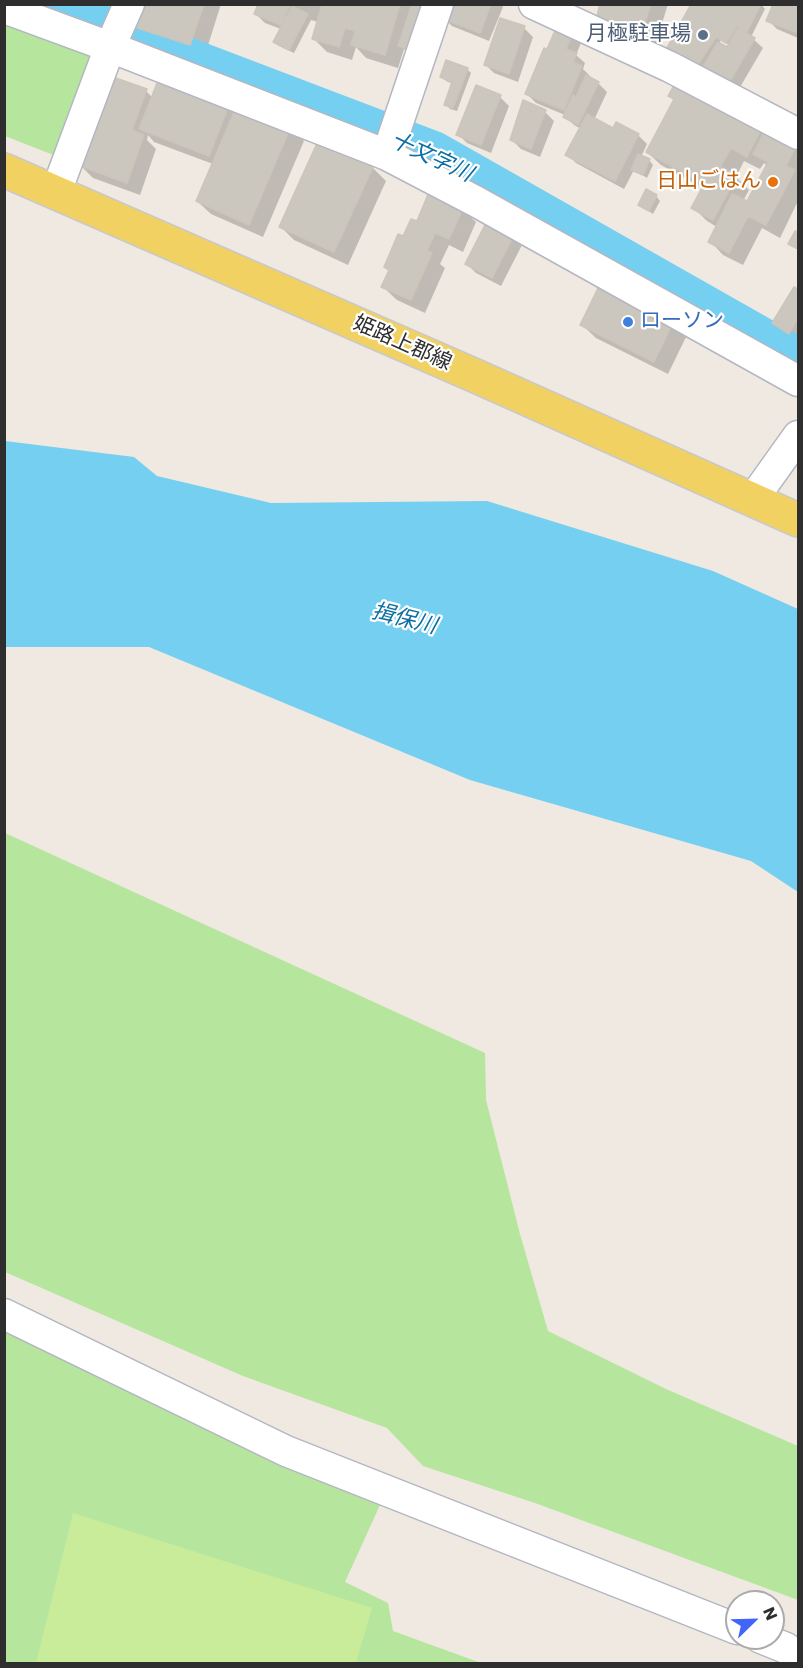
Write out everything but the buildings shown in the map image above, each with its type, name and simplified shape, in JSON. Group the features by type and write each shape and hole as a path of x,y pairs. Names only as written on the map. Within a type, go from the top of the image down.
{"main road":[{"name":"姫路上郡線","path":"4,170 798,520"}],"street":[{"path":"387,155 438,4"},
{"path":"534,4 670,67 798,134"},
{"path":"4,8 387,155 477,201 798,381"},
{"path":"56,192 110,47 126,11"},
{"path":"753,499 798,436"},
{"path":"4,1314 286,1451 725,1624"},
{"path":"785,1648 798,1657"}],"green space":[{"path":"4,19 94,53 56,156 5,136"},
{"path":"5,833 485,1053 486,1100 520,1234 548,1331 666,1389 798,1446 798,1600 785,1595 785,1590 771,1590 535,1503 423,1466 387,1428 243,1376 5,1272"},
{"path":"4,1330 285,1464 380,1505 345,1582 388,1603 393,1631 481,1663 5,1663"},
{"path":"73,1513 372,1608 356,1663 36,1663"}],"water":[{"name":"揖保川","path":"5,441 134,457 157,476 271,503 487,501 713,571 798,609 798,892 751,861 470,780 149,647 5,647"}],"waterway":[{"name":"十文字川","path":"39,4 433,154 798,361"}],"place":[{"name":"月極駐車場","path":"703,35"},
{"name":"日山ごはん","path":"773,182"},
{"name":"ローソン","path":"628,322"}]}
